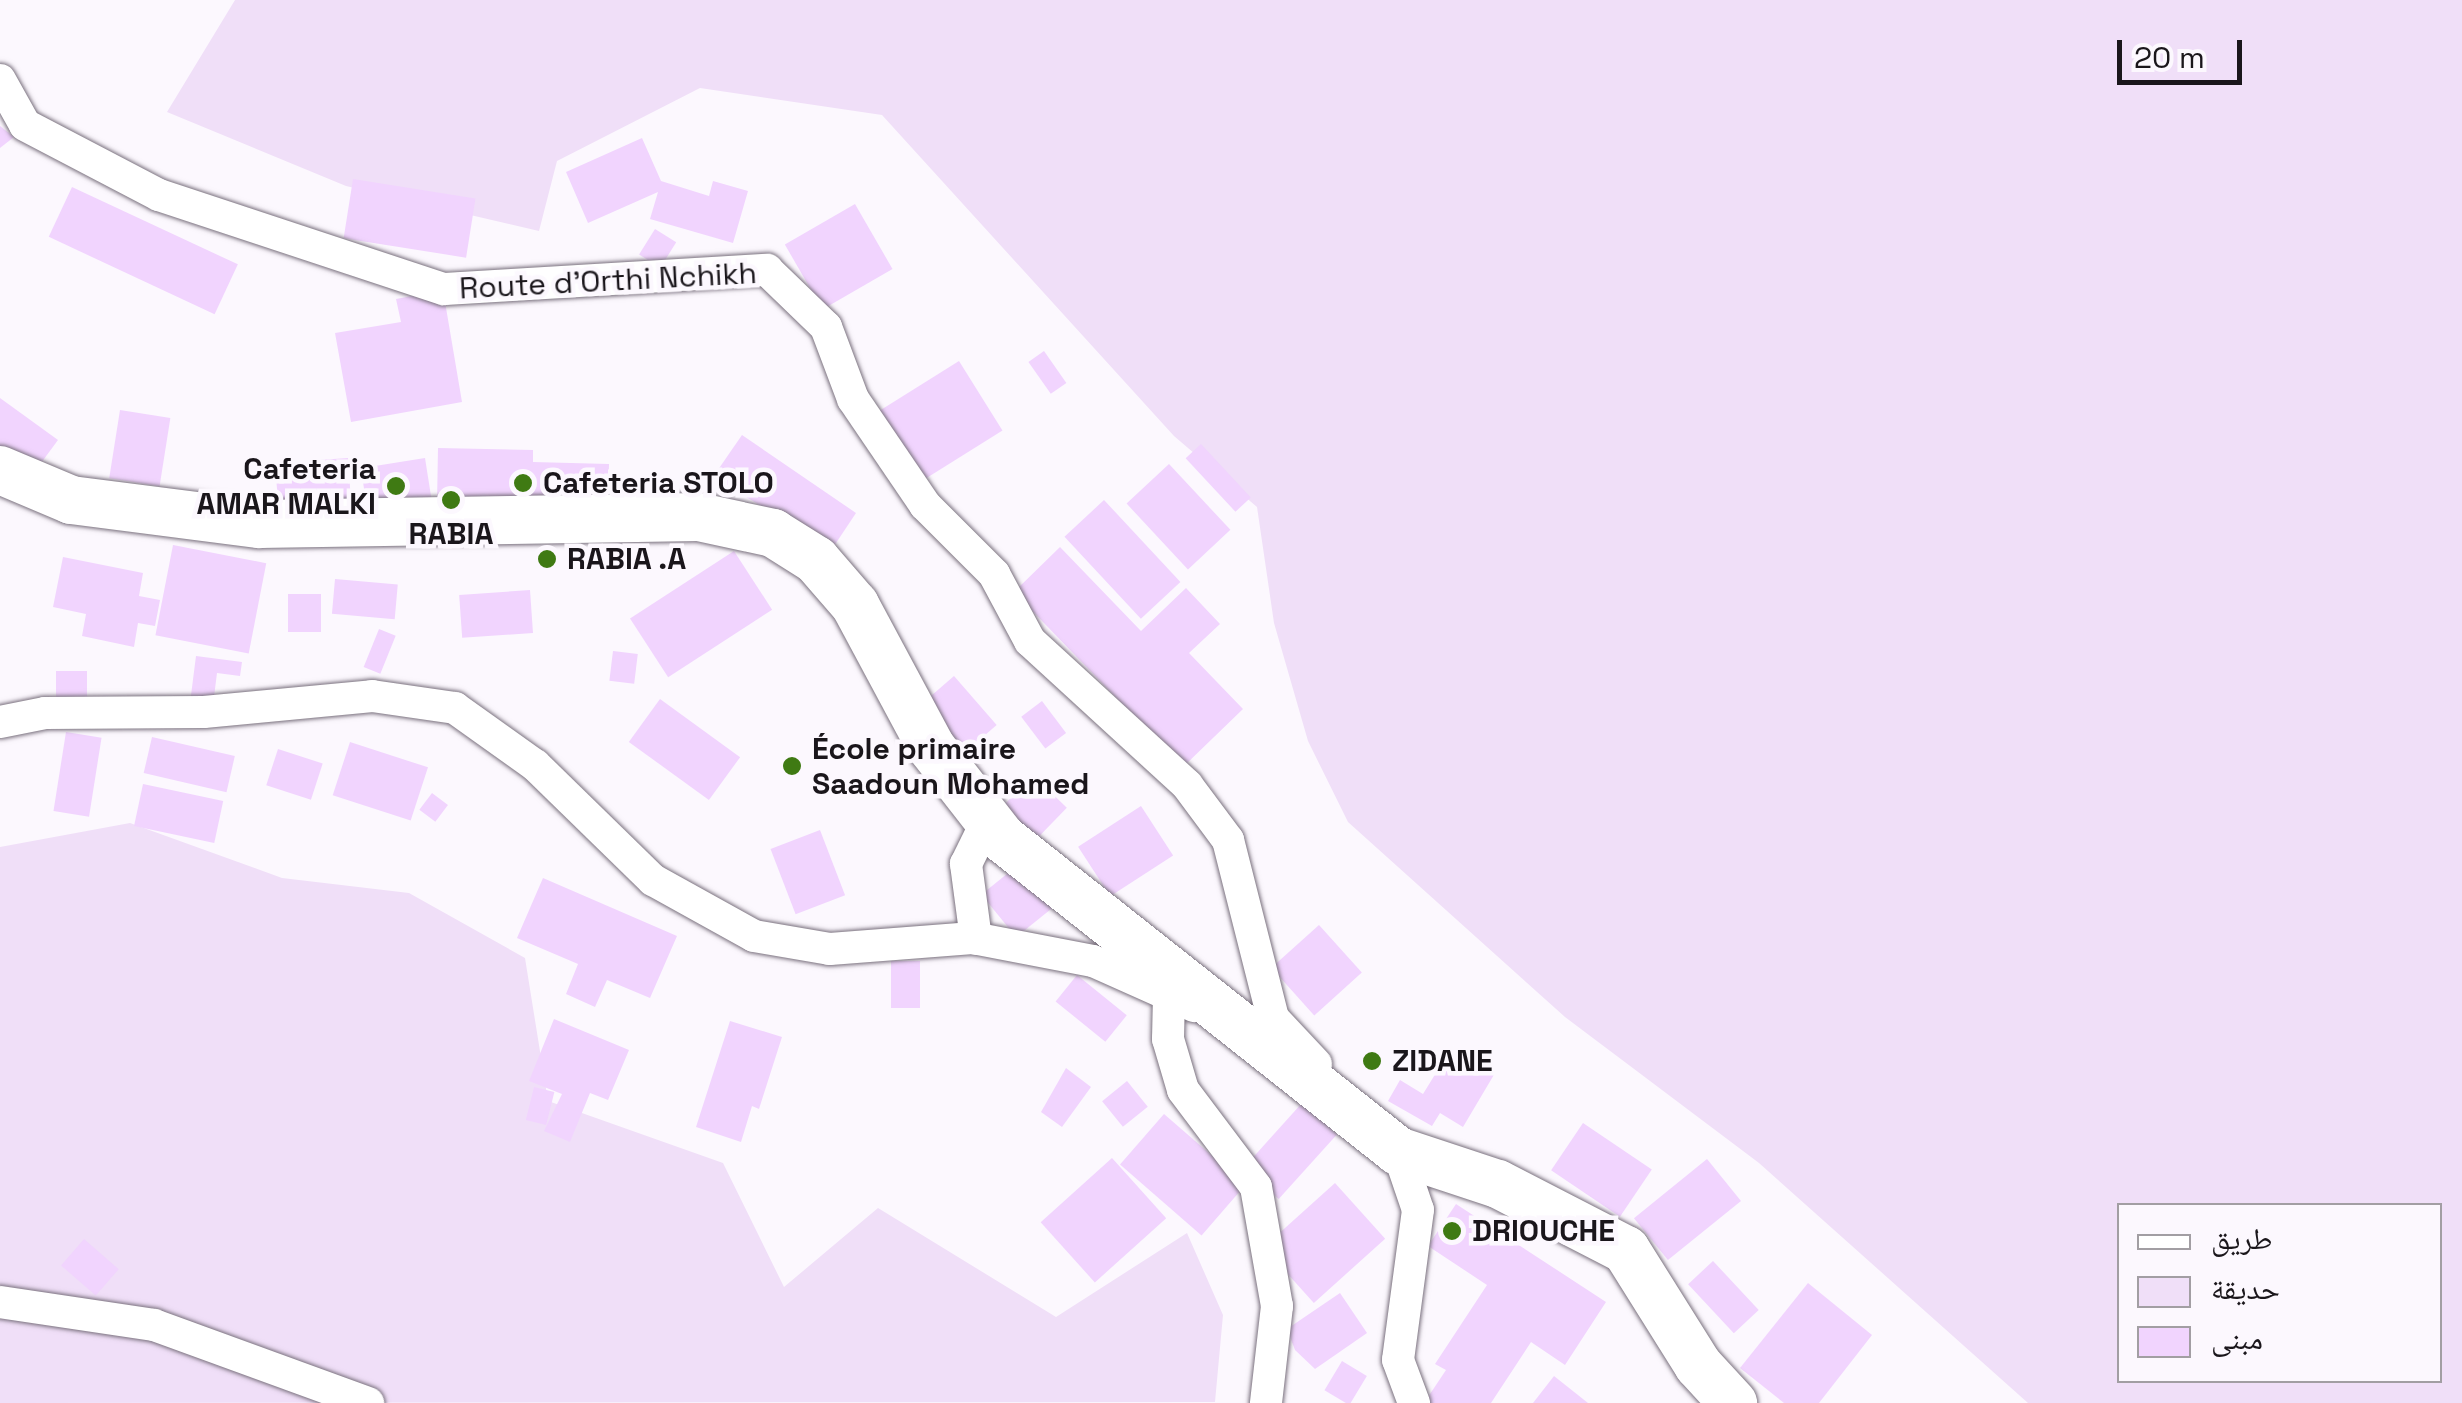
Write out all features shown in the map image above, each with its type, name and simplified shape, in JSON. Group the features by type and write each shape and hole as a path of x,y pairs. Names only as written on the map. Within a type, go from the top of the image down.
{"street":[{"name":"Route d'Orthi Nchikh","path":"0,80 25,125 160,195 444,289 768,270 826,327 854,399 925,505 994,574 1030,641 1186,784 1228,840 1273,1018 1398,1151"},
{"path":"0,470 71,500 259,524 700,517 774,533 816,560 855,605 931,746 988,819 1105,924 1398,1151 1498,1184 1626,1250 1698,1364 1733,1403"},
{"path":"0,722 45,714 204,712 372,696 456,708 535,764 653,880 754,936 830,950 976,939 1093,961 1239,1026"},
{"path":"976,939 966,864 988,819"},
{"path":"1170,995 1168,1039 1183,1090 1256,1186 1278,1306 1266,1403"},
{"path":"1398,1151 1418,1210 1398,1360 1414,1403"},
{"path":"0,1302 154,1325 368,1403"}],"green space":[{"path":"235,0 2462,0 2462,1403 2028,1403 1759,1163 1565,1017 1348,822 1308,741 1274,623 1257,507 1174,436 882,115 700,88 557,161 539,231 346,186 167,112"},
{"path":"130,823 282,878 409,893 525,958 548,1101 723,1163 784,1287 878,1208 1056,1317 1187,1233 1223,1315 1215,1402 0,1403 0,847"}],"building":[{"path":"0,126 14,137 0,148"},
{"path":"642,138 661,181 709,196 713,181 748,191 733,243 650,219 658,192 588,223 566,172"},
{"path":"353,179 475,198 466,258 344,238"},
{"path":"72,187 238,264 215,314 49,237"},
{"path":"855,204 892,269 822,309 785,244"},
{"path":"655,229 676,242 660,268 639,254"},
{"path":"443,290 462,402 351,422 335,333 401,322 396,299"},
{"path":"1044,351 1066,383 1051,394 1028,362"},
{"path":"959,361 1002,431 920,482 877,412"},
{"path":"0,398 58,440 30,478 0,456"},
{"path":"120,410 170,418 160,486 109,478"},
{"path":"742,435 856,513 832,549 713,477"},
{"path":"1201,444 1251,497 1235,512 1186,458"},
{"name":"Cafeteria STOLO","path":"438,448 533,450 533,462 609,464 608,504 437,503"},
{"path":"348,458 351,500 278,505 275,463"},
{"name":"Cafeteria AMAR MALKI","path":"425,458 432,504 368,515 361,468"},
{"path":"1169,464 1230,530 1188,569 1127,504"},
{"path":"641,478 674,488 665,517 632,507"},
{"path":"1104,500 1180,582 1141,619 1065,537"},
{"path":"173,545 266,563 249,653 155,635"},
{"path":"1060,547 1141,631 1186,588 1220,624 1189,653 1243,709 1183,767 1014,592"},
{"path":"734,551 772,610 668,677 630,619"},
{"path":"63,557 143,573 139,596 160,600 155,626 138,623 134,647 82,636 86,614 53,607"},
{"path":"335,579 398,584 395,619 332,614"},
{"path":"530,590 533,633 462,638 459,595"},
{"path":"288,594 321,594 321,632 288,632"},
{"path":"379,629 396,636 380,674 364,667"},
{"path":"613,651 638,654 634,684 609,681"},
{"path":"196,656 242,662 240,676 217,673 213,705 190,703"},
{"path":"56,671 87,671 87,711 56,711"},
{"path":"954,676 997,725 965,753 922,704"},
{"path":"660,699 740,757 709,800 629,742"},
{"path":"1042,701 1066,733 1045,749 1021,717"},
{"path":"66,732 102,738 89,817 53,811"},
{"path":"152,737 235,756 226,792 144,773"},
{"path":"350,742 428,767 411,821 333,795"},
{"path":"278,749 323,764 311,800 266,785"},
{"path":"1033,775 1067,808 1034,841 1000,809"},
{"path":"143,784 223,801 214,843 134,826"},
{"path":"432,793 448,805 435,822 419,810"},
{"path":"1141,806 1173,855 1110,896 1078,847"},
{"path":"820,830 845,895 796,914 771,849"},
{"path":"1018,865 1053,908 1016,937 981,895"},
{"path":"543,878 677,936 650,998 607,980 595,1007 566,994 578,964 517,938"},
{"path":"1319,925 1362,973 1314,1015 1271,968"},
{"path":"891,961 920,961 920,1008 891,1008"},
{"path":"1077,975 1127,1015 1105,1042 1056,1001"},
{"path":"554,1019 629,1050 608,1100 590,1093 570,1142 544,1131 562,1094 529,1081"},
{"path":"730,1021 782,1037 759,1109 752,1106 741,1142 696,1127"},
{"path":"1452,1047 1495,1073 1463,1127 1440,1113 1432,1126 1388,1101 1400,1080 1423,1094"},
{"path":"1066,1068 1091,1087 1062,1127 1041,1112"},
{"path":"1127,1081 1148,1107 1123,1127 1102,1101"},
{"path":"534,1087 554,1092 546,1125 526,1120"},
{"path":"1302,1103 1337,1134 1279,1199 1244,1168"},
{"path":"1164,1114 1246,1185 1202,1235 1120,1165"},
{"path":"1583,1123 1652,1169 1620,1217 1551,1170"},
{"path":"1112,1158 1166,1218 1095,1282 1041,1222"},
{"path":"1707,1159 1741,1201 1668,1260 1634,1218"},
{"path":"1335,1183 1385,1239 1314,1303 1264,1247"},
{"path":"1456,1204 1606,1302 1565,1365 1531,1342 1491,1403 1424,1403 1446,1370 1435,1364 1487,1285 1428,1246"},
{"path":"84,1239 119,1269 96,1296 61,1265"},
{"path":"1713,1261 1759,1310 1734,1333 1688,1284"},
{"path":"1808,1283 1872,1335 1819,1403 1784,1403 1740,1368"},
{"path":"1340,1293 1367,1333 1315,1369 1295,1350 1287,1329"},
{"path":"1342,1361 1367,1376 1351,1403 1324,1390"},
{"path":"1554,1376 1588,1403 1533,1403"}],"place":[{"name":"Cafeteria STOLO","path":"523,483"},
{"name":"Cafeteria AMAR MALKI","path":"396,486"},
{"name":"RABIA","path":"451,500"},
{"name":"RABIA .A","path":"547,559"},
{"name":"École primaire Saadoun Mohamed","path":"792,766"},
{"name":"ZIDANE","path":"1372,1061"},
{"name":"DRIOUCHE","path":"1452,1231"}]}
